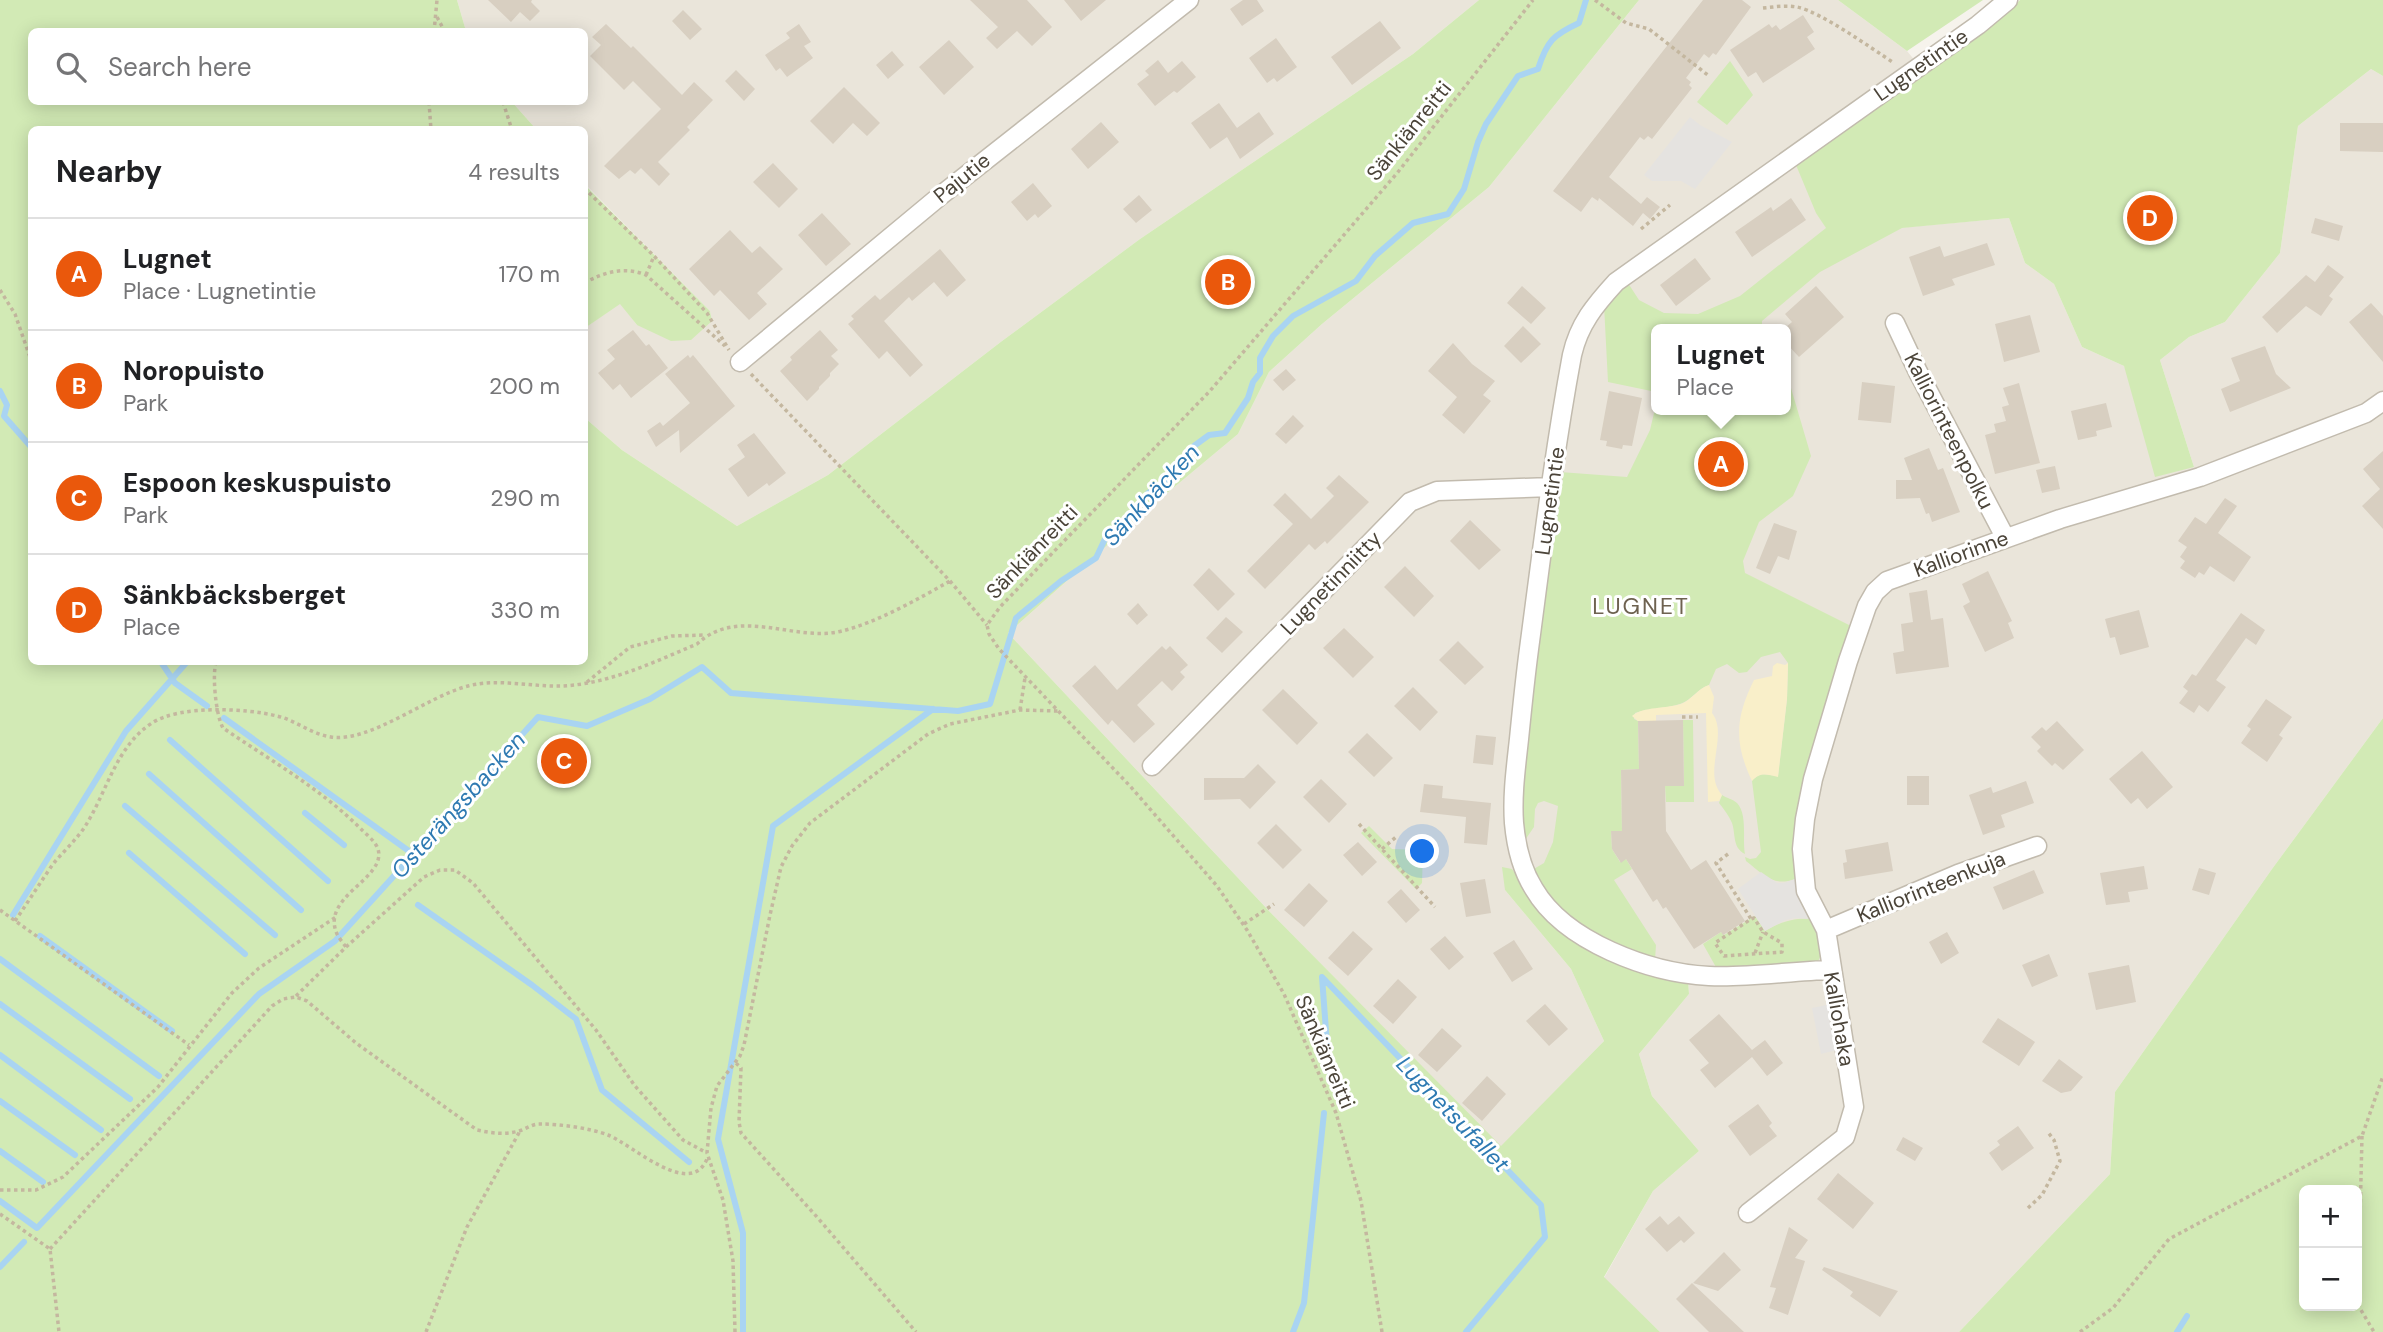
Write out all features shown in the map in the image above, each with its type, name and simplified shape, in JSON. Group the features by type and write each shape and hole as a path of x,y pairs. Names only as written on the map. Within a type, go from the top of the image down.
{"street":[{"name":"Pajutie","path":"740,362 947,190 1189,0"},
{"name":"Lugnetintie","path":"1830,970 1710,976 1658,968 1637,962 1592,942 1558,917 1535,892 1519,853 1514,824 1514,785 1526,667 1564,397 1576,335 1587,314 1616,282 1968,32 2008,0"},
{"name":"Kalliorinteenpolku","path":"1895,323 2005,537"},
{"name":"Kalliorinne","path":"1826,930 1806,891 1802,849 1805,819 1813,779 1848,661 1867,606 1875,592 1887,581 2005,537 2237,464 2366,413 2383,401"},
{"name":"Lugnetinniitty","path":"1152,766 1410,502 1437,491 1551,487"},
{"name":"Kalliorinteenkuja","path":"1826,930 1958,874 2037,846"},
{"name":"Kalliohaka","path":"1748,1213 1845,1137 1854,1107 1830,970 1826,930"}],"path":[{"path":"434,28 437,0"},
{"name":"Sänkiänreitti","path":"1382,1332 1361,1201 1336,1113 1284,994 1243,925 1208,876 1130,786 999,649 989,634 987,625 1000,607 1209,392 1398,172 1533,0"},
{"path":"1594,0 1626,23 1649,29 1709,76"},
{"path":"1763,8 1799,7 1899,66"},
{"path":"436,15 443,28"},
{"path":"429,105 431,126"},
{"path":"504,105 511,126"},
{"path":"588,192 654,256 707,313 729,350 646,275 632,270 618,270 588,281"},
{"path":"1640,229 1670,205"},
{"path":"646,275 654,256"},
{"path":"0,290 15,314 28,351"},
{"path":"740,362 950,581 987,625"},
{"path":"15,921 54,864 84,828 119,758 139,732 156,720 178,714 219,709 279,716 332,737 362,734 425,706 441,695 469,685 495,681 564,686 603,681 697,644 708,635 728,627 747,625 813,635 843,631 906,605 950,581"},
{"path":"587,683 630,648 671,636 708,635"},
{"path":"215,665 213,673 219,709 218,720 223,728 337,804 376,843 378,863 337,910 337,934 346,947"},
{"path":"1020,710 1025,676"},
{"path":"59,1332 50,1249 272,1006 283,999 296,997 307,1001 356,1043 477,1130 498,1134 520,1131 537,1123 593,1129 612,1136 663,1167 681,1174 698,1172 705,1166 708,1155 711,1108 717,1086 735,1063 744,1045 781,867 792,846 810,822 928,734 950,724 1020,710 1058,711"},
{"path":"1682,717 1698,717"},
{"path":"1359,824 1435,907"},
{"path":"1382,849 1396,837"},
{"path":"1728,853 1716,863 1752,919 1754,918 1763,932 1782,943 1782,952 1724,956 1715,943 1752,919"},
{"path":"296,997 346,947 424,877 440,870 455,870 481,893 596,1030 635,1086 683,1140 708,1155 723,1200 733,1261 735,1332"},
{"path":"1243,925 1274,904"},
{"path":"0,910 190,1045"},
{"path":"0,1190 36,1190 64,1177 158,1087 232,993 259,968 336,916"},
{"path":"1755,954 1763,932"},
{"path":"735,1063 741,1068 741,1133 916,1332"},
{"path":"2374,1332 2358,1305 2362,1136 2383,1076"},
{"path":"426,1332 467,1227 520,1131"},
{"path":"2028,1208 2042,1195 2060,1161 2054,1140 2047,1131"},
{"path":"2080,1332 2113,1307 2169,1239 2362,1136"},
{"path":"0,1214 50,1249"}],"shaded area":[{"path":"457,0 1479,0 1413,54 1140,239 828,475 737,526 622,450 588,421 588,326 620,303 637,325 712,321 710,311 588,187 588,126 533,126 515,105 588,105 588,28 465,28"},
{"path":"1639,0 1838,0 1907,51 1925,73 1817,213 1830,234 2009,218 2025,263 2054,284 2082,347 2124,366 2194,467 2160,360 2189,337 2225,322 2280,253 2298,126 2371,69 2383,76 2383,718 2272,869 2115,1092 2110,1174 1959,1332 1660,1332 1604,1278 1653,1191 1699,1151 1652,1096 1639,1054 1689,994 1688,980 1631,969 1575,943 1546,917 1505,890 1571,969 1604,1041 1501,1147 1270,912 1008,633 1148,509 1238,434 1269,372 1322,324 1489,187"},
{"path":"1690,117 1732,142 1695,189 1681,181 1652,181 1644,175"},
{"path":"1761,872 1777,883 1795,879 1811,919 1785,920 1765,931 1738,889"},
{"path":"1831,1004 1841,1049 1821,1054 1812,1008"}],"green space":[{"path":"0,0 457,0 465,28 28,28 28,105 515,105 533,126 28,126 28,665 588,665 588,421 622,450 737,526 828,475 1140,239 1413,54 1479,0 1639,0 1489,187 1322,324 1269,372 1238,434 1148,509 1008,633 1270,912 1501,1146 1604,1041 1571,969 1505,890 1502,867 1512,869 1546,917 1575,943 1631,969 1688,980 1689,994 1639,1054 1652,1096 1699,1151 1653,1191 1604,1277 1660,1332 0,1332"},
{"path":"1838,0 1983,0 1907,51"},
{"path":"2020,0 2383,0 2383,76 2371,69 2298,126 2280,253 2225,322 2189,337 2160,360 2194,467 2155,477 2124,366 2082,347 2054,284 2025,263 2009,218 1902,228 1820,272 1762,321 1762,324 1651,324 1651,391 1608,382 1604,305 1626,280 1639,300 1664,313 1698,314 1740,296 1826,228 1816,213 1796,165 2010,10"},
{"path":"1730,61 1753,95 1727,125 1697,102"},
{"path":"588,188 710,311 712,321 691,340 671,341 637,325 620,304 588,326"},
{"path":"1791,388 1811,456 1793,496 1759,522 1743,561 1745,573 1851,626 1798,847 1795,879 1775,881 1746,861 1745,857 1756,858 1761,852 1752,781 1761,775 1778,776 1787,699 1788,663 1780,652 1761,657 1747,672 1739,673 1727,664 1716,669 1709,685 1684,702 1635,713 1634,719 1638,721 1639,769 1621,770 1622,831 1611,831 1612,849 1620,862 1626,859 1632,869 1614,880 1656,945 1655,960 1629,952 1591,933 1554,903 1532,870 1544,863 1553,842 1558,806 1544,801 1538,803 1534,827 1523,843 1520,795 1560,472 1627,477 1650,430 1654,415 1791,415"},
{"path":"2383,718 2383,1332 1959,1332 2110,1174 2115,1092 2272,869"},
{"path":"1683,720 1693,720 1694,802 1666,802 1665,786 1684,786"},
{"path":"1722,795 1740,808 1744,821 1745,854 1738,848 1732,823 1719,803"},
{"path":"1369,826 1392,849 1423,850 1422,883 1416,889 1361,833"},
{"path":"1755,916 1765,931 1787,921 1811,919 1821,946 1817,963 1717,969 1703,944"}],"sand":[{"path":"1777,663 1788,663 1787,699 1778,777 1764,775 1752,781 1742,755 1740,719 1754,680 1772,676 1773,666"},
{"path":"1709,685 1714,697 1712,713 1718,732 1714,776 1722,795 1719,801 1708,802 1706,713 1656,715 1656,721 1638,721 1632,716 1643,711 1681,704"}],"building":[{"path":"488,0 532,0 540,11 530,21 520,12 511,22"},
{"path":"970,0 1027,0 1052,27 1032,46 1017,31 997,49 986,38 998,27"},
{"path":"1064,0 1106,0 1081,21"},
{"path":"1243,0 1257,0 1264,11 1242,26 1230,9"},
{"path":"1703,0 1742,0 1751,7 1716,55 1713,53 1709,58 1704,54 1686,78 1691,82 1689,85 1692,88 1652,139 1648,136 1644,140 1640,137 1609,177 1641,204 1647,197 1660,207 1650,219 1643,213 1633,226 1599,198 1598,201 1592,197 1581,212 1553,191"},
{"path":"683,10 702,29 690,40 672,21"},
{"path":"1803,15 1814,32 1807,37 1815,49 1763,83 1756,72 1748,77 1730,50 1769,24 1772,28 1776,25 1780,30"},
{"path":"1380,21 1401,48 1352,85 1331,57"},
{"path":"606,24 631,48 633,46 682,95 694,82 713,100 687,127 690,130 658,162 670,174 659,186 641,168 635,174 630,170 619,179 604,166 661,109 633,81 624,90 590,56 601,45 592,37"},
{"path":"799,24 811,42 804,46 813,58 787,77 780,68 776,71 765,55 790,38 786,33"},
{"path":"1276,38 1297,67 1277,82 1274,78 1267,83 1249,58"},
{"path":"949,40 974,67 944,95 919,67"},
{"path":"892,51 904,65 888,79 876,65"},
{"path":"1158,60 1168,73 1182,61 1196,77 1155,106 1137,84 1149,75 1145,71"},
{"path":"736,70 755,89 744,101 725,81"},
{"path":"844,87 880,123 867,136 853,123 833,144 810,121"},
{"path":"1219,103 1237,128 1259,112 1274,134 1240,159 1227,137 1210,149 1191,123"},
{"path":"1101,122 1119,142 1088,169 1071,149"},
{"path":"2340,123 2383,123 2383,152 2340,151"},
{"path":"773,163 798,189 779,208 753,182"},
{"path":"1033,183 1052,206 1038,218 1035,214 1027,221 1011,202"},
{"path":"1139,195 1152,210 1136,223 1123,209"},
{"path":"1791,198 1806,220 1752,257 1735,232 1771,207 1773,211"},
{"path":"822,213 851,244 826,266 798,235"},
{"path":"2315,218 2343,226 2339,241 2311,233"},
{"path":"730,230 752,253 760,246 783,269 757,293 767,304 749,320 720,290 714,296 689,269"},
{"path":"1987,243 1995,265 1952,279 1955,285 1923,296 1909,257 1940,246 1944,257"},
{"path":"940,249 966,280 947,297 934,282 912,301 909,297 884,321 923,365 910,377 887,351 879,359 848,324 854,319 851,316 875,295 880,300"},
{"path":"1695,258 1711,279 1676,306 1660,285"},
{"path":"2328,265 2344,277 2329,296 2333,299 2321,316 2306,306 2277,333 2262,317 2306,275 2315,282"},
{"path":"1522,286 1546,308 1531,324 1507,303"},
{"path":"1816,286 1844,317 1799,357 1791,348 1790,324 1792,322 1785,314"},
{"path":"2371,303 2383,316 2383,362 2349,322"},
{"path":"2030,315 2040,352 2004,362 1995,324"},
{"path":"1523,326 1541,344 1521,363 1504,346"},
{"path":"633,330 646,346 649,344 668,368 631,398 620,384 613,390 598,373 615,359 607,350"},
{"path":"820,330 838,350 831,356 839,364 807,401 780,371 792,360 790,357"},
{"path":"1453,343 1472,364 1495,381 1483,395 1491,401 1464,434 1442,415 1457,397 1428,371"},
{"path":"2265,346 2276,374 2291,388 2230,412 2221,389 2240,381 2231,358"},
{"path":"688,355 690,358 693,355 735,406 680,453 679,430 656,447 647,431 660,422 663,426 690,403 665,374"},
{"path":"1286,369 1296,380 1283,391 1273,380"},
{"path":"1862,382 1895,386 1891,423 1858,420"},
{"path":"2019,383 2040,463 1995,474 1985,435 1996,432 1994,424 2006,421 2002,407 2009,405 2003,388"},
{"path":"1609,391 1642,398 1632,446 1623,445 1622,449 1606,446 1607,441 1600,440"},
{"path":"2106,403 2112,427 2096,431 2097,436 2078,440 2071,411"},
{"path":"1293,415 1304,426 1286,444 1275,434"},
{"path":"754,433 786,473 748,497 728,469 745,457 737,445"},
{"path":"1929,448 1938,470 1943,468 1960,512 1932,522 1920,498 1896,499 1896,480 1912,480 1904,458"},
{"path":"2383,451 2383,529 2362,506 2380,489 2363,469"},
{"path":"2055,466 2060,489 2042,493 2036,470"},
{"path":"1339,475 1369,502 1327,544 1325,541 1315,550 1309,544 1265,589 1247,571 1293,524 1273,505 1285,493 1311,519 1334,496 1326,488"},
{"path":"2225,498 2237,506 2218,533 2251,557 2234,582 2210,566 2204,575 2199,572 2195,578 2180,568 2185,561 2180,557 2187,547 2178,541 2195,517 2206,524"},
{"path":"1470,520 1501,550 1479,570 1450,541"},
{"path":"1774,523 1797,531 1789,560 1778,556 1770,574 1756,568"},
{"path":"1405,566 1434,596 1414,617 1384,587"},
{"path":"1209,568 1235,594 1218,611 1193,585"},
{"path":"1988,571 2012,621 2008,623 2014,638 1985,652 1963,606 1970,602 1962,584"},
{"path":"1927,590 1931,620 1943,618 1949,667 1896,674 1893,653 1904,651 1901,624 1913,622 1909,593"},
{"path":"1138,603 1148,615 1137,625 1127,614"},
{"path":"2139,610 2149,647 2120,655 2115,637 2110,638 2105,619"},
{"path":"2241,613 2265,630 2256,645 2246,638 2216,680 2226,687 2208,712 2199,705 2194,713 2179,703 2188,691 2183,687 2192,674 2196,676"},
{"path":"1226,617 1243,632 1222,653 1206,638"},
{"path":"1344,628 1374,657 1353,678 1323,648"},
{"path":"1458,641 1484,667 1465,685 1439,660"},
{"path":"1162,646 1166,650 1170,646 1188,665 1180,672 1185,677 1172,691 1162,681 1137,705 1155,724 1134,743 1112,720 1108,725 1072,686 1095,665 1117,690"},
{"path":"1413,687 1438,712 1420,731 1394,706"},
{"path":"1283,689 1318,723 1297,745 1262,710"},
{"path":"2266,699 2292,717 2279,735 2283,738 2267,762 2241,743 2251,729 2247,726"},
{"path":"1683,720 1684,786 1665,786 1666,831 1691,870 1706,860 1745,921 1694,949 1666,907 1663,909 1657,899 1653,902 1626,859 1621,863 1612,849 1611,831 1622,831 1621,770 1639,769 1638,721"},
{"path":"2057,721 2084,750 2063,770 2055,763 2052,766 2037,751 2041,747 2031,737 2042,727 2046,731"},
{"path":"1367,733 1393,758 1374,777 1348,752"},
{"path":"1476,735 1496,737 1493,765 1473,763"},
{"path":"2142,751 2173,787 2147,809 2138,798 2131,804 2109,779"},
{"path":"1258,764 1276,782 1250,809 1240,799 1204,800 1204,778 1244,778"},
{"path":"1907,776 1929,776 1929,805 1907,805"},
{"path":"1321,779 1347,804 1329,823 1303,797"},
{"path":"2026,781 2034,803 2001,815 2005,827 1983,835 1969,795 1991,787 1993,793"},
{"path":"1424,784 1443,786 1442,798 1491,803 1487,845 1464,843 1466,817 1420,812"},
{"path":"1276,824 1302,850 1283,869 1257,843"},
{"path":"1358,842 1377,862 1362,876 1343,855"},
{"path":"1888,842 1893,871 1845,879 1845,850"},
{"path":"2144,866 2148,889 2128,892 2130,902 2106,905 2100,873"},
{"path":"2199,868 2216,873 2209,895 2192,890"},
{"path":"2034,870 2044,893 2003,910 1993,887"},
{"path":"1485,879 1491,913 1466,917 1460,883"},
{"path":"1309,883 1328,901 1304,927 1284,910"},
{"path":"1401,889 1420,910 1406,923 1387,902"},
{"path":"1353,931 1373,949 1348,976 1328,958"},
{"path":"1947,932 1959,953 1941,964 1929,942"},
{"path":"1445,936 1464,957 1449,970 1430,949"},
{"path":"1514,940 1533,969 1512,982 1493,953"},
{"path":"2049,954 2058,976 2032,987 2022,965"},
{"path":"2129,965 2136,1002 2096,1010 2088,973"},
{"path":"1398,979 1417,997 1393,1024 1373,1006"},
{"path":"1545,1004 1568,1029 1549,1046 1526,1021"},
{"path":"1719,1014 1752,1050 1765,1040 1783,1063 1767,1076 1752,1057 1715,1088 1700,1070 1709,1063 1689,1040"},
{"path":"1998,1018 2035,1042 2019,1066 1982,1042"},
{"path":"1442,1028 1462,1046 1437,1072 1418,1055"},
{"path":"2059,1059 2083,1077 2071,1091 2061,1093 2042,1081"},
{"path":"1487,1076 1506,1094 1482,1121 1462,1103"},
{"path":"1758,1104 1772,1123 1769,1126 1777,1136 1750,1156 1728,1126"},
{"path":"2018,1126 2034,1148 2002,1171 1989,1153 2000,1145 1997,1141"},
{"path":"1903,1137 1923,1148 1915,1161 1896,1150"},
{"path":"1838,1173 1874,1203 1853,1229 1817,1199"},
{"path":"1660,1216 1668,1225 1679,1216 1695,1233 1667,1252 1645,1229"},
{"path":"1789,1227 1808,1240 1795,1258 1805,1261 1788,1315 1769,1308 1776,1288 1770,1287"},
{"path":"1724,1252 1741,1270 1718,1291 1693,1283"},
{"path":"1824,1267 1898,1291 1880,1317 1850,1296 1853,1292 1822,1270"},
{"path":"1692,1283 1744,1332 1709,1332 1676,1299"}],"waterway":[{"name":"Osterängsbacken","path":"0,1201 37,1228 259,994 335,941 538,717 587,726 650,699 702,667 731,693 958,711 990,704 1016,618 1061,581 1096,558 1105,539 1144,501 1148,493 1173,478 1194,446 1209,435 1225,433 1248,398 1253,382 1260,373 1260,358 1273,336 1293,316 1356,281 1375,256 1413,223 1448,214 1464,189 1486,124 1518,76 1538,69 1552,40 1579,23 1586,0"},
{"path":"0,391 7,405 4,416 28,443"},
{"path":"163,665 175,683 207,706"},
{"path":"13,915 126,731 184,665"},
{"path":"743,1332 743,1233 718,1139 773,826 933,709"},
{"path":"224,718 413,854"},
{"path":"170,740 328,881"},
{"path":"149,774 301,910"},
{"path":"125,806 275,935"},
{"path":"305,813 344,845"},
{"path":"129,853 245,954"},
{"path":"418,905 576,1019 602,1090 689,1162"},
{"path":"40,936 172,1031"},
{"path":"0,959 159,1076"},
{"name":"Lugnetsufallet","path":"1329,1071 1322,977 1541,1205 1545,1237 1466,1332"},
{"path":"0,1004 130,1099"},
{"path":"0,1055 101,1130"},
{"path":"0,1101 75,1155"},
{"name":"Lugnetsufallet","path":"1293,1332 1304,1303 1324,1113"},
{"path":"0,1151 43,1182"},
{"name":"Osterängsbacken","path":"0,1267 24,1242"},
{"path":"2177,1332 2187,1316"}],"place":[{"name":"Sänkbäcksberget","path":"2150,218"},
{"name":"Noropuisto","path":"1228,282"},
{"name":"Lugnet","path":"1721,464"},
{"name":"Espoon keskuspuisto","path":"564,761"}],"district":[{"name":"LUGNET","path":"1641,606"}],"water label":[{"name":"Sänkbäcken","path":"1151,495"}]}
